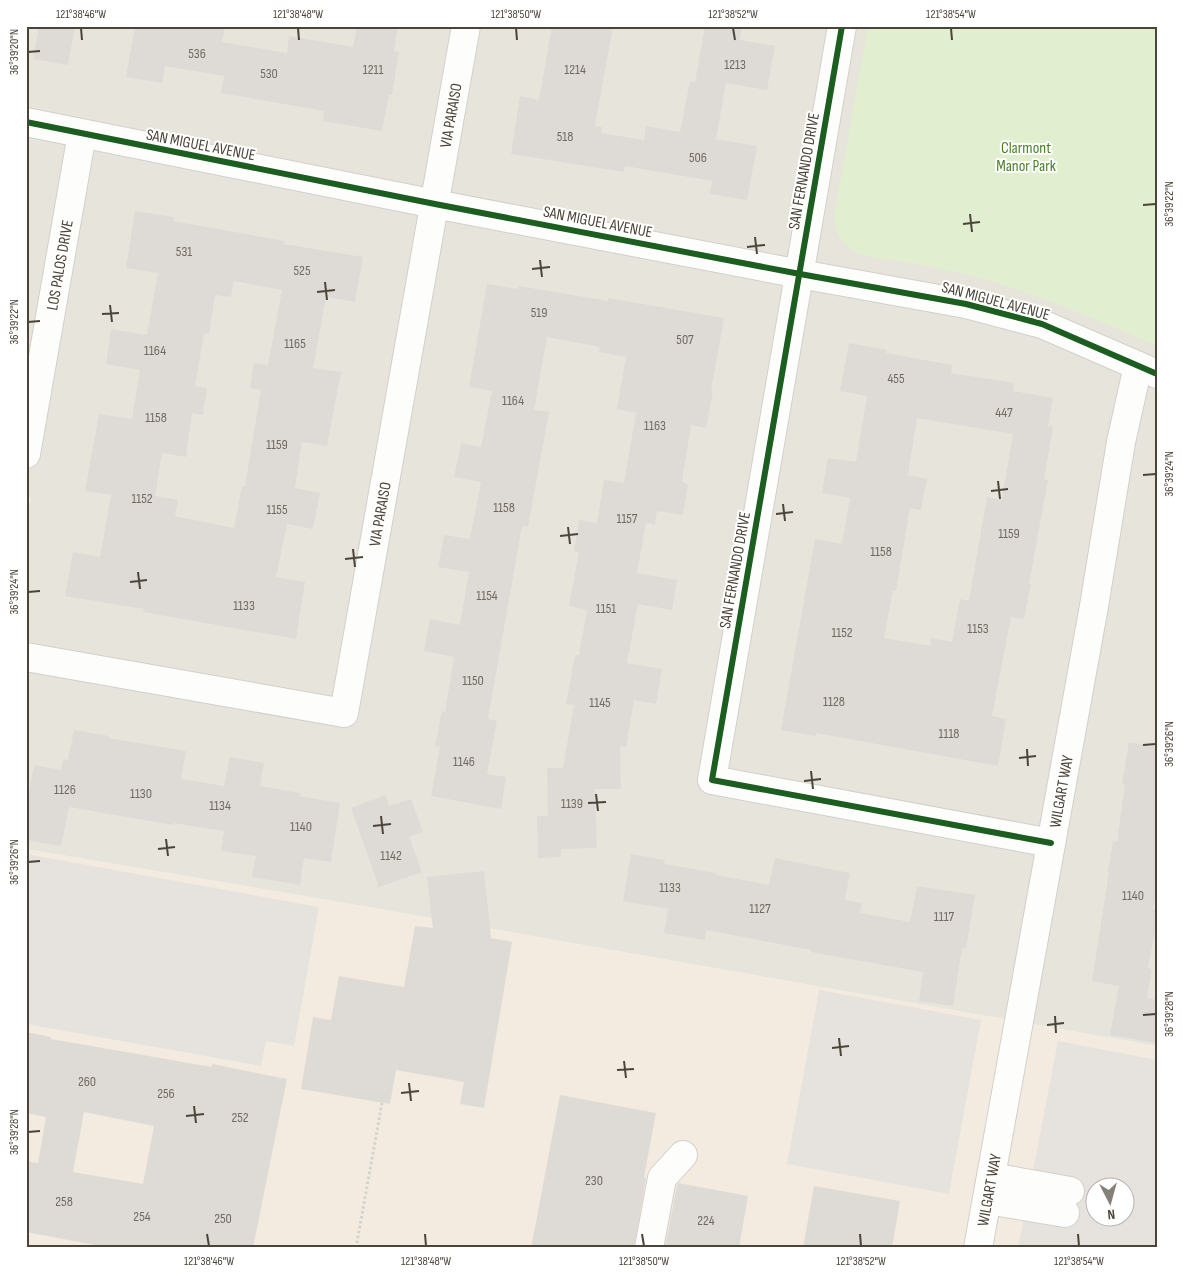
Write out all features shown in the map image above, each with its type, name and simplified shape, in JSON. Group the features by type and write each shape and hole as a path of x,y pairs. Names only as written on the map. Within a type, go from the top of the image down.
{"street":[{"name":"VIA PARAISO","path":"26,657 344,713 466,26"},
{"name":"SAN FERNANDO DRIVE","path":"842,26 712,780 1051,843"},
{"name":"SAN MIGUEL AVENUE","path":"26,122 435,204 966,304 1042,324 1147,370"},
{"name":"LOS PALOS DRIVE","path":"26,454 82,134"},
{"name":"WILGART WAY","path":"978,1248 1096,597 1121,442 1147,370"},
{"path":"649,1248 662,1178 684,1155"},
{"path":"989,1189 1068,1202"}],"path":[{"path":"356,1248 382,1103"}],"shaded area":[{"path":"26,26 1157,26 1157,1046 334,901 26,849 26,518 31,498 26,497"},
{"path":"26,849 334,901 1157,1046 1157,1248 26,1248"},
{"path":"26,854 319,907 294,1046 266,1041 261,1066 26,1024"},
{"path":"819,990 981,1020 949,1194 787,1164"},
{"path":"1058,1041 1157,1060 1157,1248 1018,1248"}],"green space":[{"name":"Clarmont Manor Park","path":"868,26 1157,26 1157,346 1027,293 951,271 870,257 854,251 842,241 837,232 834,217"}],"building":[{"path":"39,26 75,26 68,65 33,59"},
{"path":"135,26 225,26 222,42 287,53 289,36 353,47 357,26 398,26 394,51 399,52 392,95 389,95 382,131 323,121 324,111 221,93 224,76 165,66 162,83 126,77"},
{"path":"552,26 613,26 595,126 602,127 601,133 644,140 646,126 680,132 690,81 695,82 705,26 742,26 740,40 775,46 767,90 726,83 716,139 757,146 747,200 710,194 712,181 625,166 624,172 511,154 520,96 539,100"},
{"path":"135,211 174,217 173,221 285,241 284,244 363,257 355,302 326,297 313,368 341,372 327,446 302,442 295,488 320,493 313,529 287,524 276,577 305,582 296,639 143,612 144,609 65,596 73,552 100,557 111,495 85,491 99,414 132,419 140,370 106,364 111,329 147,335 158,273 126,268","holes":["234,281 282,290 268,365 254,363 250,388 261,390 245,486 242,486 234,528 175,516 178,500 155,496 162,453 186,457 192,413 203,415 207,388 195,386 204,333 209,334 215,295 231,297"]},
{"path":"487,284 518,289 519,286 608,301 608,298 724,318 706,428 691,425 682,482 688,484 683,515 657,511 655,525 646,523 637,573 677,580 672,610 638,604 627,663 662,669 656,704 634,700 626,747 620,746 621,789 595,789 597,848 561,849 561,857 538,858 537,816 548,816 547,768 563,768 574,705 566,704 575,655 579,655 587,610 569,606 579,552 574,551 579,520 597,523 604,480 624,483 636,413 617,409 626,357 599,352 600,347 547,337 534,410 549,412 528,527 522,526 488,719 497,721 487,774 506,777 501,809 431,796 440,747 435,746 442,711 445,712 454,657 424,651 430,619 460,625 469,572 438,567 444,535 470,539 481,482 454,477 461,443 481,447 492,391 469,387"},
{"path":"849,343 887,350 886,353 952,365 951,373 1014,383 1013,391 1053,398 1048,426 1053,427 1044,479 1048,480 1029,584 1031,584 1024,619 1011,617 992,716 1006,719 998,766 816,733 816,736 781,730 815,539 842,544 850,498 822,493 828,458 856,462 867,396 840,391","holes":["917,418 1013,434 1002,500 987,497 969,601 960,599 952,642 931,638 930,646 884,638 893,590 896,591 910,508 921,510 927,479 908,475"]},
{"path":"74,730 186,751 181,779 224,786 230,757 264,763 260,786 300,793 299,796 340,803 331,862 304,858 300,885 252,877 256,856 221,851 224,831 173,823 173,825 69,807 61,846 26,840 26,808 34,765 61,770 63,759 68,760"},
{"path":"1129,742 1157,747 1157,888 1153,909 1157,909 1157,920 1148,968 1152,969 1147,998 1157,1000 1157,1043 1110,1035 1119,986 1092,981 1113,841 1117,842 1125,785 1122,784"},
{"path":"385,795 389,806 411,799 423,832 409,837 422,872 379,887 351,808"},
{"path":"631,854 665,860 664,864 769,885 775,858 850,873 845,900 862,903 860,913 910,922 917,886 975,895 966,949 962,948 953,1006 919,1001 923,972 811,952 811,950 706,930 705,940 664,933 668,909 623,901"},
{"path":"484,871 491,938 512,942 484,1108 460,1104 464,1082 396,1070 390,1104 301,1089 313,1017 331,1020 339,976 404,987 415,926 433,928 427,877"},
{"path":"26,1032 51,1037 51,1039 212,1067 212,1064 287,1079 253,1248 111,1248 26,1232 26,1161 38,1163 46,1117 26,1113","holes":["84,1112 154,1126 143,1184 73,1172"]},
{"path":"560,1095 656,1113 644,1177 646,1178 634,1248 531,1248"},
{"path":"678,1183 748,1196 739,1248 665,1248"},
{"path":"814,1186 900,1201 892,1248 803,1248"}],"cycle path":[{"path":"842,26 712,780 1051,843"},
{"path":"26,122 435,204 966,304 1042,324 1157,374"}]}
